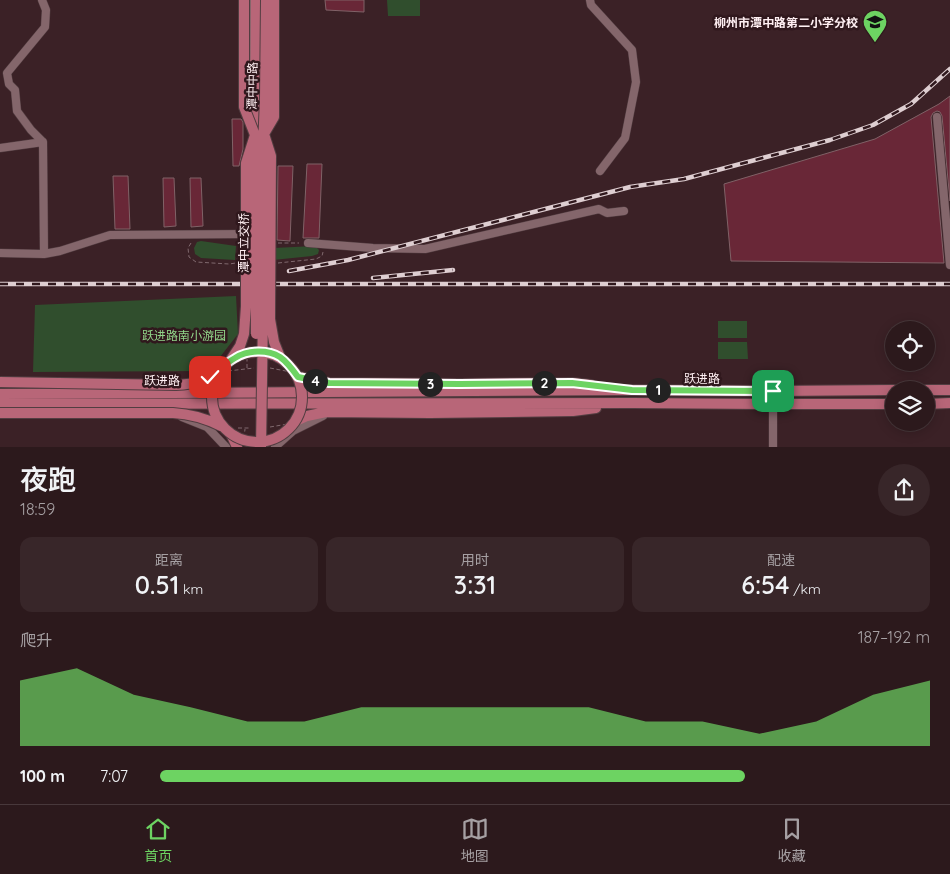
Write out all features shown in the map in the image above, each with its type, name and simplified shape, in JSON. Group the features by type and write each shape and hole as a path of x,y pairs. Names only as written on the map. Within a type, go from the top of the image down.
{"main road":[{"path":"0,413 173,412 199,416 210,420 238,438 256,443 274,440 289,430 296,421 301,411 303,400 302,388 298,377 280,357 274,342 270,319 271,156 244,107 244,0"},
{"name":"潭中中路","path":"256,0 262,172"},
{"name":"潭中中路","path":"260,135 267,0"},
{"path":"237,446 215,413 212,397 215,381 240,346 244,334 246,306 246,164 260,135 274,117 274,0"},
{"name":"潭中立交桥","path":"254,446 260,135"},
{"name":"潭中立交桥","path":"261,446 263,315 262,172"},
{"path":"0,382 192,384 203,380 237,356 246,353 263,352 280,357"},
{"path":"298,377 329,383 572,383 632,390"},
{"name":"跃进路","path":"0,394 885,390"},
{"path":"935,390 950,390"},
{"path":"296,421 307,416 326,412 573,411 632,403"},
{"name":"跃进路","path":"0,404 885,404"},
{"path":"935,404 950,404"},
{"path":"276,446 281,436"}],"street":[{"path":"42,0 46,10 45,27 7,73 9,84 15,90 17,111 43,142 44,254"},
{"path":"249,0 250,234"},
{"path":"0,253 44,254 110,234 266,234 267,0"},
{"path":"590,0 591,5 632,50 636,82 626,138 600,171"},
{"path":"937,116 950,265"},
{"path":"0,148 43,142"},
{"path":"250,151 267,152"},
{"path":"308,243 373,248 426,249 599,209 607,214 624,211"},
{"path":"773,391 773,446"},
{"path":"276,446 293,431 322,416 562,415 632,403"},
{"path":"0,418 181,417 207,427 226,446"}],"path":[{"path":"193,240 188,248 189,257 196,262 229,264 240,262"},
{"path":"278,243 308,243"},
{"path":"276,263 316,258 322,256 323,249"},
{"path":"244,438 245,429"}],"green space":[{"path":"387,0 420,0 420,16 388,16"},
{"path":"197,242 236,246 235,260 201,258 195,254 194,248"},
{"path":"315,246 319,250 318,254 273,260 273,248"},
{"name":"跃进路南小游园","path":"236,296 238,334 220,357 203,371 33,372 35,305"},
{"path":"718,321 747,321 747,338 718,338"},
{"path":"718,342 747,342 748,359 718,359"}],"building":[{"path":"325,0 364,0 364,12 326,10"},
{"path":"950,96 950,201 942,116 937,111 931,117 944,263 731,261 724,184 875,139"},
{"path":"232,119 241,119 243,122 243,149 239,166 233,166"},
{"path":"307,164 322,164 319,238 303,238"},
{"path":"278,166 293,166 290,241 277,240"},
{"path":"113,176 128,176 130,229 115,229"},
{"path":"163,178 174,178 176,226 164,227"},
{"path":"190,178 201,178 203,226 191,227"}],"railway":[{"path":"289,271 348,260 630,187 684,179 830,140 873,125 911,104 950,69"},
{"path":"373,278 453,270"},
{"path":"0,284 950,284"}],"place":[{"name":"柳州市潭中路第二小学分校","path":"875,43"}],"route":[{"path":"210,377 237,356 246,353 263,352 280,357 298,377 329,383 572,383 632,390 773,391"}]}
